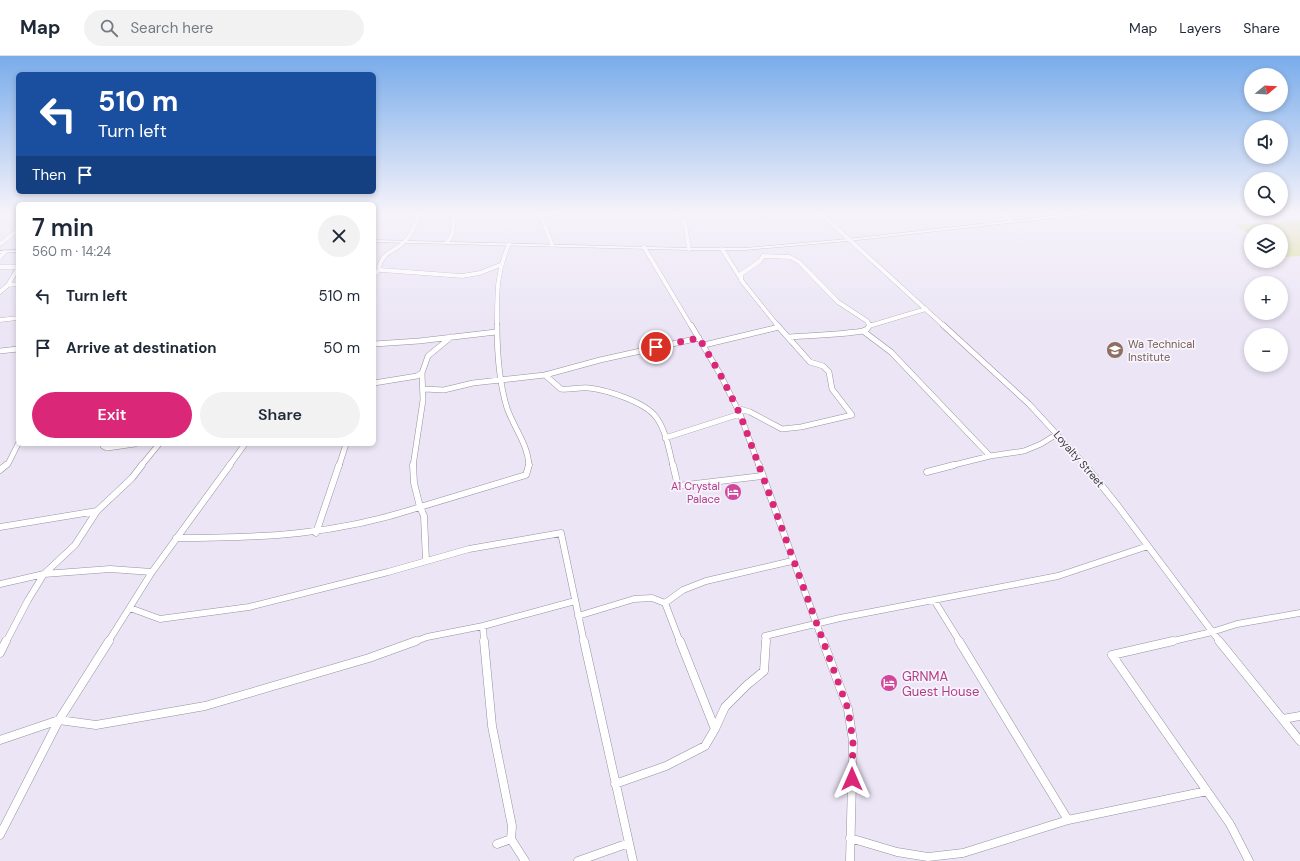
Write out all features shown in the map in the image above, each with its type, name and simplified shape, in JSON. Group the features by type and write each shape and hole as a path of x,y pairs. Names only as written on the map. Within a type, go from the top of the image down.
{"street":[{"path":"0,257 3,252 16,251"},
{"path":"376,272 380,269 380,264 386,253 391,251"},
{"path":"176,538 263,538 316,533 394,517 420,507 526,475 529,468 527,454 516,426 510,418 500,381 496,332 498,282 500,265 506,251"},
{"path":"646,251 704,345 738,411 792,561 848,709 853,741 850,861"},
{"path":"664,438 738,411 750,412 782,429 801,427 852,415 832,388 829,372 823,366 810,362 789,336 779,327 741,280 722,251"},
{"path":"760,251 763,256"},
{"name":"Loyalty Street","path":"860,251 1002,376 1098,478 1212,632 1300,742"},
{"path":"741,280 741,274 760,262 763,256"},
{"path":"763,256 790,257 799,262 838,302 867,321 870,325"},
{"path":"380,269 417,274 462,276 480,273 500,265"},
{"path":"0,267 16,267"},
{"path":"0,292 8,285 16,271"},
{"path":"8,285 16,284"},
{"path":"789,336 820,334 835,335 863,331 870,325 926,309"},
{"path":"0,320 16,318"},
{"path":"704,345 779,327"},
{"path":"863,331 891,352 990,456"},
{"path":"376,344 496,332"},
{"path":"426,561 424,516 413,481 415,453 424,389 422,373 428,356 452,337"},
{"path":"424,389 444,390 473,383 545,376 600,360 699,338"},
{"path":"0,351 16,349"},
{"path":"376,383 417,376 422,373"},
{"path":"545,376 557,388 569,390 588,388 624,397 655,416 664,438 678,486 762,476"},
{"path":"927,472 990,456 1024,451 1041,444 1057,434"},
{"path":"0,470 8,464 17,446"},
{"path":"104,446 107,448 121,446"},
{"path":"0,653 28,600 44,574 75,545 97,511 132,478 157,446"},
{"path":"0,835 59,720 152,572 245,446"},
{"path":"316,533 345,446"},
{"path":"0,527 97,511"},
{"path":"130,608 160,619 248,607 469,549 561,533 574,601 634,861"},
{"path":"615,784 666,766 705,746 725,707 747,685 764,671 767,645 765,636 816,623 1058,576 1148,546"},
{"path":"665,603 682,590 706,581 792,561"},
{"path":"0,584 44,574 110,569 152,572"},
{"path":"578,616 634,599 652,598 665,603 715,729"},
{"path":"934,600 1068,820"},
{"path":"0,740 59,720 96,725 205,706 369,658 427,637 483,626 574,601"},
{"path":"1249,861 1230,824 1112,655 1212,632 1237,624 1300,613"},
{"path":"483,626 492,726 512,826 511,838 525,861"},
{"path":"1283,719 1300,716"},
{"path":"850,838 897,852 928,857 963,853 1068,820 1207,791"},
{"path":"497,844 511,838"},
{"path":"578,861 629,843"}],"green space":[{"path":"1288,251 1300,251 1300,256 1288,257"}],"place":[{"name":"Wa Technical Institute","path":"1115,350"},
{"name":"A1 Crystal Palace","path":"733,492"},
{"name":"GRNMA Guest House","path":"889,683"}],"route":[{"path":"656,347 699,338 720,374 740,414 792,561 848,709 853,741 852,779"}]}
